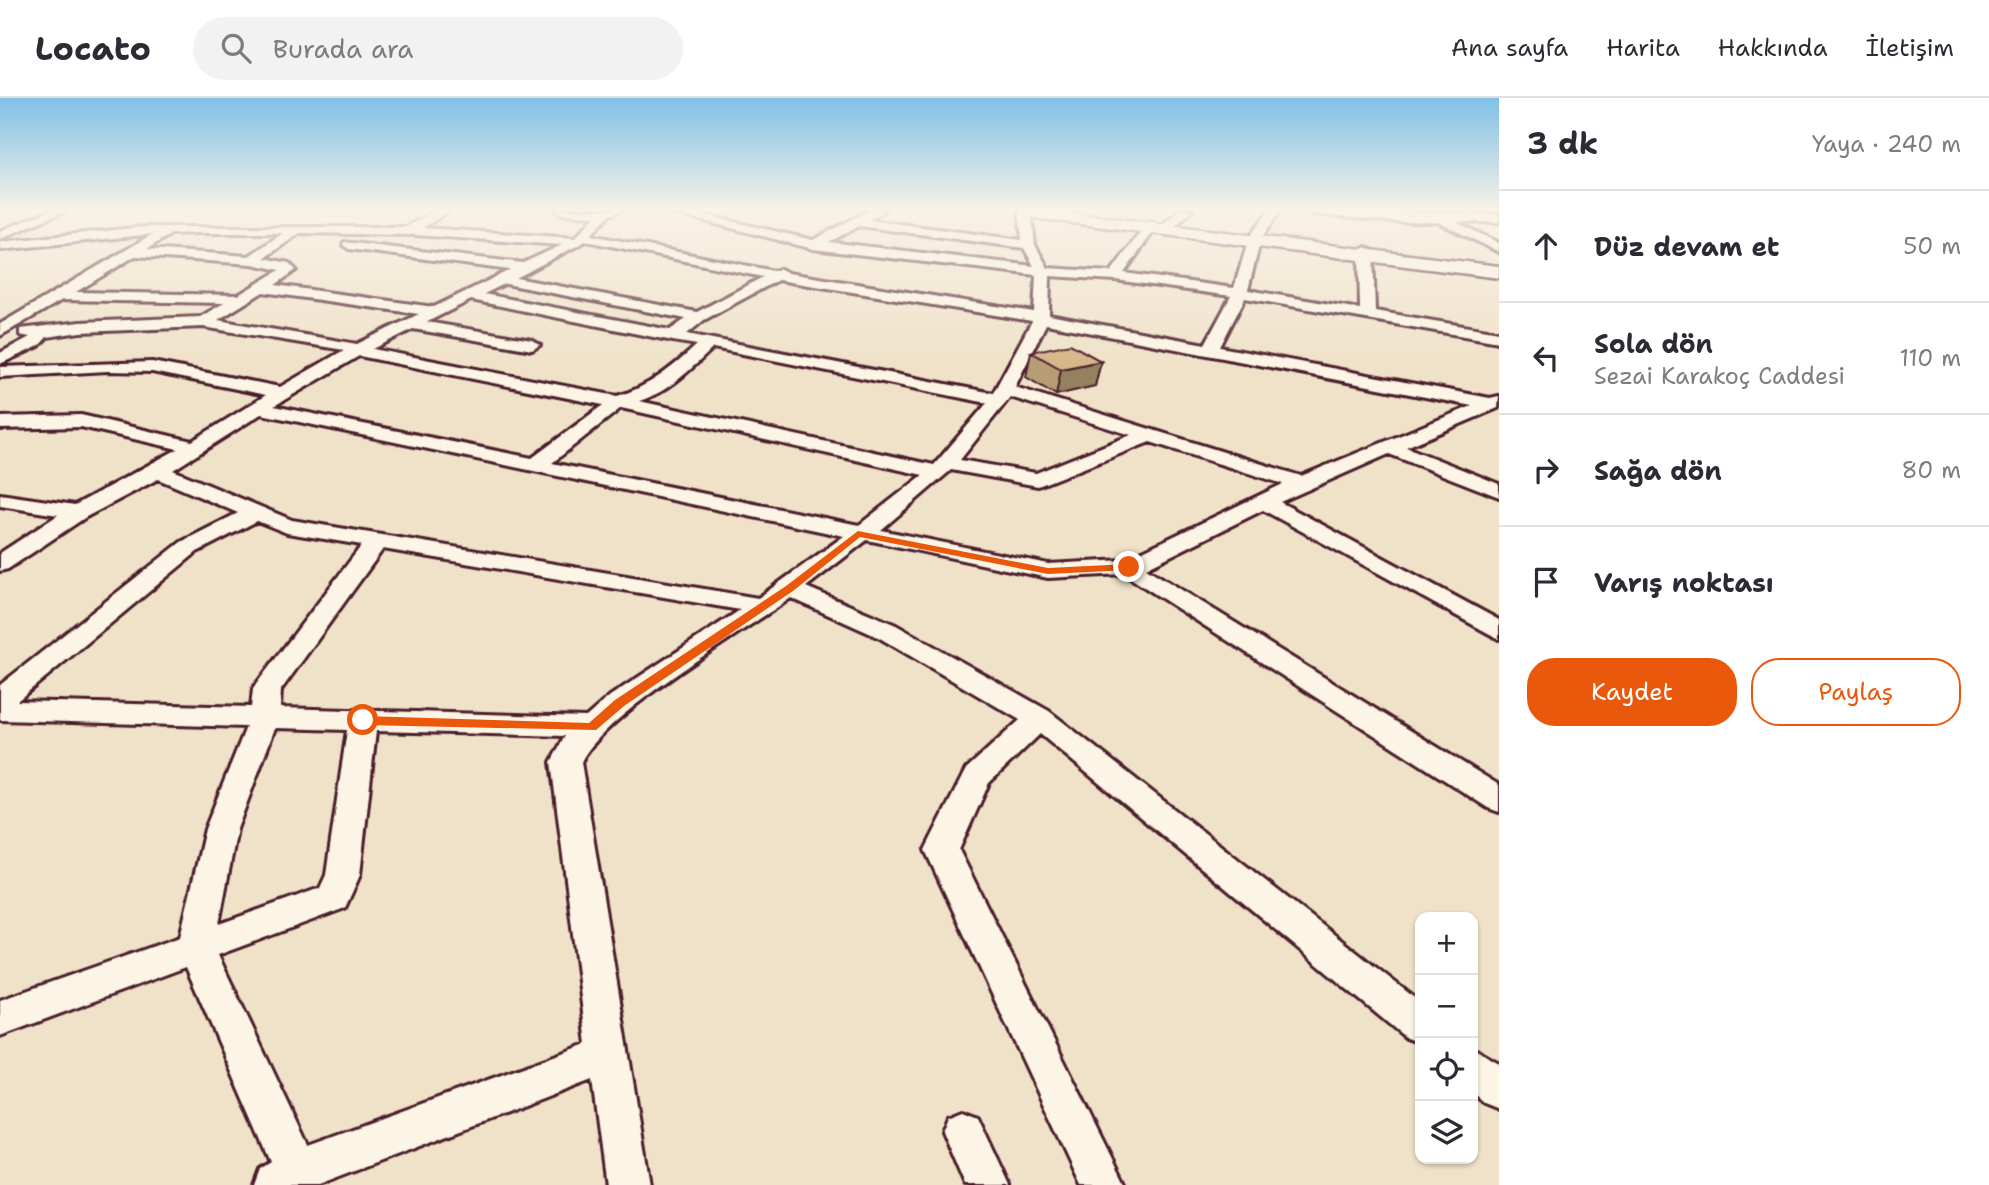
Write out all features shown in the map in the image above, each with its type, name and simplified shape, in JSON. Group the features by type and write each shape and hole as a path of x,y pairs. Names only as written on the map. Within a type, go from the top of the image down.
{"main road":[{"path":"1426,261 1499,270"}],"street":[{"path":"0,332 120,261"},
{"path":"203,322 289,270 284,266 256,261"},
{"path":"471,261 527,268"},
{"path":"0,564 78,512 157,471 354,350 506,280 541,261"},
{"path":"697,261 1041,318 1496,402"},
{"path":"673,336 699,317 778,276 795,261"},
{"path":"914,261 1098,278 1115,276 1240,293 1499,337"},
{"path":"628,1185 611,1054 566,762 576,741 620,703 789,588 942,467 1003,395 1041,318 1043,271 1037,261"},
{"path":"1115,276 1128,261"},
{"path":"1211,349 1240,293 1249,261"},
{"path":"1366,261 1368,315"},
{"path":"506,280 699,317"},
{"path":"261,287 438,312"},
{"path":"61,296 241,299"},
{"path":"472,296 709,343 1003,395 1149,435 1303,484"},
{"path":"0,332 42,333 80,327 203,322 347,345 354,350 942,467 1038,480 1149,435"},
{"path":"412,324 532,345"},
{"path":"0,359 33,343 42,333"},
{"path":"535,466 618,402 647,393 679,371 709,343"},
{"path":"0,372 108,366 152,367 284,393"},
{"path":"258,408 858,534 1048,571 1129,567 1303,484 1496,402"},
{"path":"0,423 81,421 193,447"},
{"path":"1390,447 1499,491"},
{"path":"157,471 287,526 762,606"},
{"path":"0,500 78,512"},
{"path":"1264,502 1499,631"},
{"path":"0,700 189,547 258,512"},
{"path":"379,540 267,689 265,715 221,829 196,948 287,1178 611,1054"},
{"path":"1129,567 1499,800"},
{"path":"789,588 887,631 1039,718 1415,1021"},
{"path":"0,710 265,715 592,727"},
{"path":"1039,718 977,777 942,850 1104,1185"},
{"path":"0,1018 333,898 342,875 363,720"},
{"path":"1478,1071 1499,1088"},
{"path":"963,1131 988,1185"}],"building":[{"path":"1070,344 1101,361 1061,369 1031,352"}],"route":[{"path":"363,720 592,727 620,703 789,588 858,534 1048,571 1129,567"}]}
